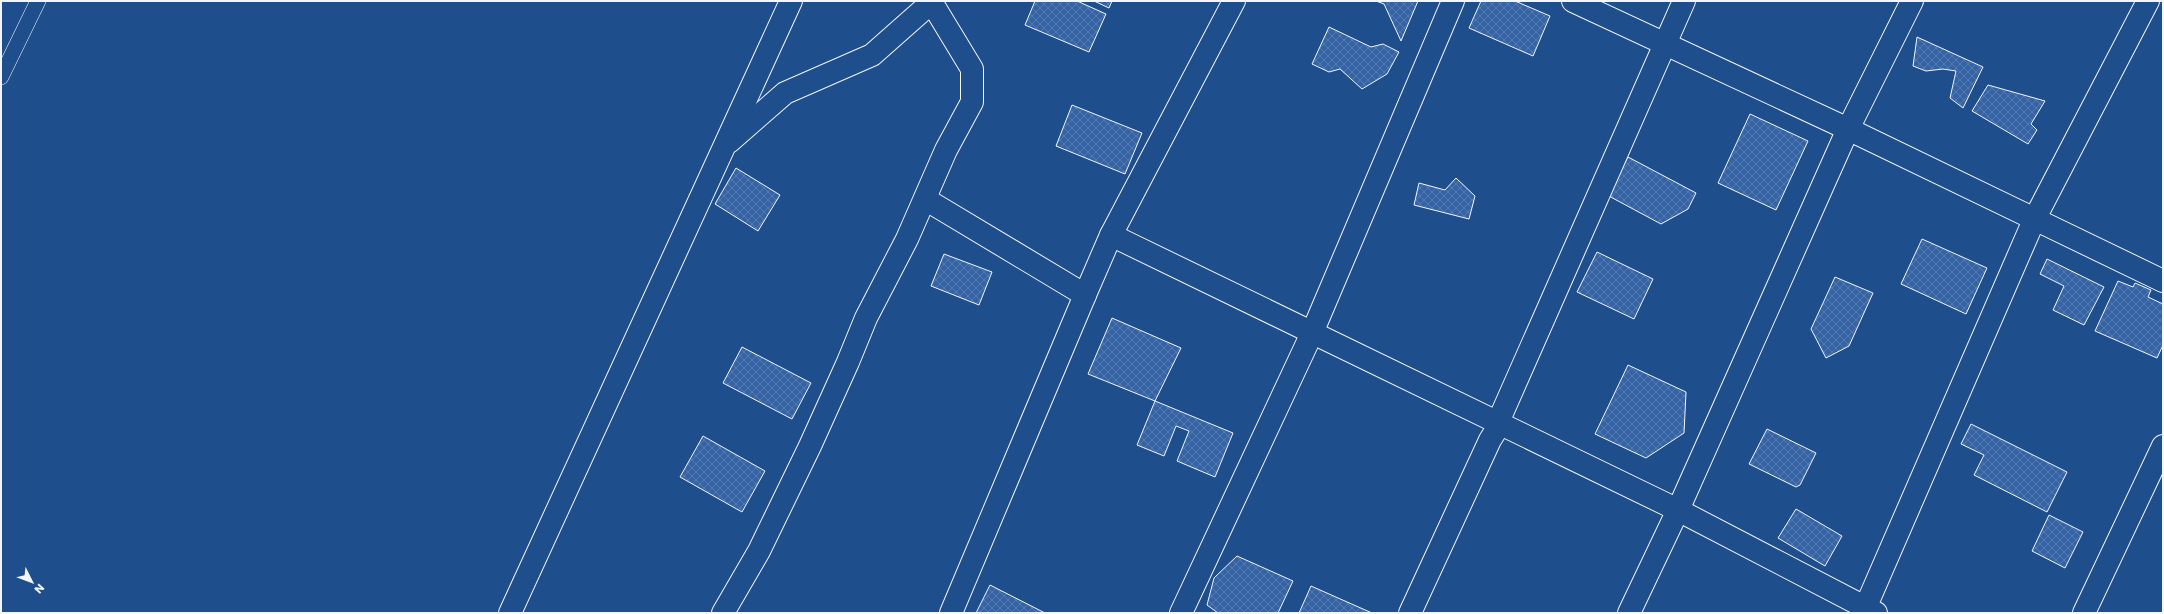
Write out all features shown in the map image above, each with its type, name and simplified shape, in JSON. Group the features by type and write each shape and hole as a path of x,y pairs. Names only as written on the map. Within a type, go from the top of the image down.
{"street":[{"path":"510,613 792,1"},
{"path":"951,613 1111,235 1234,1"},
{"path":"1181,613 1312,333 1452,1"},
{"path":"1573,1 1848,129 2163,281"},
{"path":"1410,613 1490,440 1500,424 1499,420 1684,1"},
{"path":"1629,613 1678,510 1848,129 1912,1"},
{"path":"1111,235 1678,510 1868,611 2034,220 2148,1"},
{"path":"724,147 785,93 872,55 933,2 972,69 972,102 946,150 925,199 866,318 848,362 759,551 724,613"},
{"path":"925,199 1085,295"},
{"path":"2084,613 2163,446"}],"lane":[{"path":"1,77 38,1"}],"building":[{"path":"1035,1 1077,1 1106,14 1089,52 1025,25"},
{"path":"1094,1 1112,1 1109,8"},
{"path":"1376,1 1418,1 1401,41 1384,4"},
{"path":"1481,1 1515,1 1550,16 1533,56 1469,28"},
{"path":"1329,27 1371,47 1383,44 1399,52 1387,74 1362,89 1340,69 1329,72 1312,64"},
{"path":"1917,37 1983,67 1963,108 1950,98 1956,71 1943,69 1926,71 1913,66"},
{"path":"1988,85 2045,101 2031,124 2037,130 2028,144 1972,111"},
{"path":"1072,105 1142,133 1125,174 1056,146"},
{"path":"1750,114 1808,141 1776,210 1718,183"},
{"path":"1628,157 1696,193 1688,209 1661,224 1607,195"},
{"path":"736,168 780,195 758,231 715,204"},
{"path":"1456,178 1475,196 1469,219 1414,205 1419,183 1445,190"},
{"path":"1922,239 1987,268 1966,314 1901,284"},
{"path":"1597,252 1653,279 1634,319 1577,292"},
{"path":"944,254 992,272 979,305 931,286"},
{"path":"2047,259 2104,287 2084,325 2053,310 2064,286 2040,274"},
{"path":"1835,277 1873,293 1849,346 1826,358 1811,329"},
{"path":"2118,281 2133,287 2135,283 2151,290 2148,297 2163,304 2163,345 2157,358 2095,331"},
{"path":"1112,318 1181,348 1155,401 1088,374"},
{"path":"742,347 811,383 792,419 723,383"},
{"path":"1628,365 1686,392 1684,433 1646,458 1595,434"},
{"path":"1155,401 1233,433 1215,477 1177,461 1189,431 1176,426 1164,456 1137,445"},
{"path":"1971,424 2067,472 2047,512 1974,475 1984,455 1961,444"},
{"path":"1767,429 1816,453 1800,485 1796,487 1749,464"},
{"path":"703,436 765,471 742,512 680,477"},
{"path":"1796,509 1842,536 1825,566 1778,538"},
{"path":"2049,515 2083,532 2065,568 2032,551"},
{"path":"1237,556 1293,581 1278,613 1218,613 1207,605 1214,578"},
{"path":"990,585 1045,613 976,613"},
{"path":"1311,586 1372,613 1299,613"}]}
